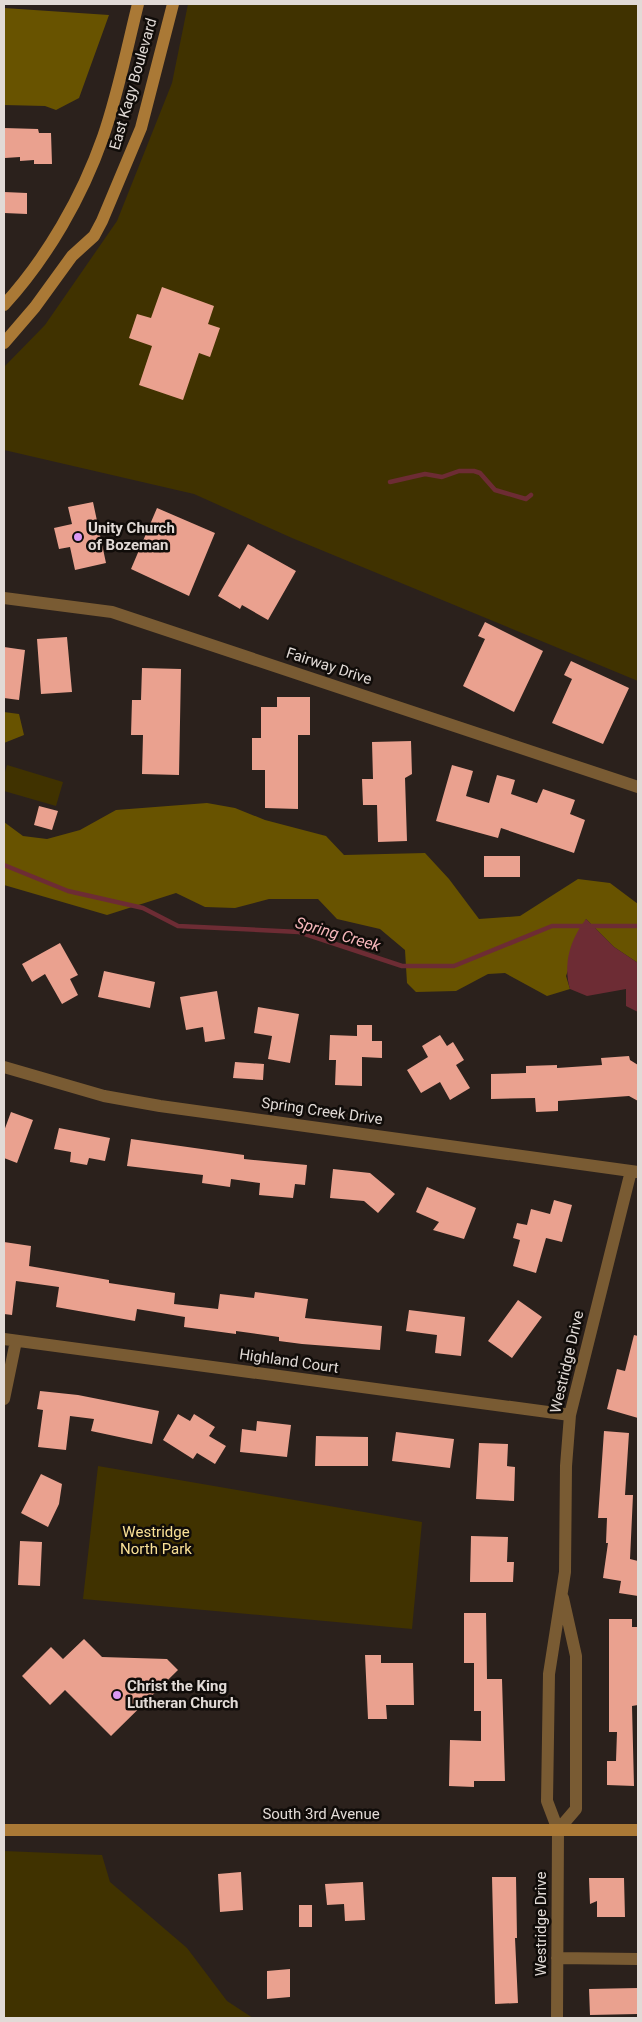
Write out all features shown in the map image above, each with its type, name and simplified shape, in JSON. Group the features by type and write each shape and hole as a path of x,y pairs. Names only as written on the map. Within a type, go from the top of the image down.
{"main road":[{"name":"East Kagy Boulevard","path":"4,305 47,248 79,193 102,138 120,80 138,4"},
{"name":"East Kagy Boulevard","path":"4,344 35,307 72,256 94,236 102,221 141,128 173,4"},
{"name":"South 3rd Avenue","path":"4,1830 638,1830"}],"street":[{"name":"Fairway Drive","path":"4,598 112,612 638,786"},
{"name":"Spring Creek Drive","path":"4,1067 104,1096 160,1106 635,1171"},
{"name":"Westridge Drive","path":"557,2018 558,1830 547,1801 548,1694 554,1632 565,1572 566,1466 570,1416 635,1171"},
{"name":"Highland Court","path":"10,1340 570,1416"},
{"path":"4,1400 10,1340"},
{"name":"Westridge Drive","path":"558,1830 576,1809 576,1656 562,1595"},
{"path":"557,1958 638,1959"}],"green space":[{"path":"188,4 638,4 638,681 292,538 194,494 4,450 4,367 45,325 117,221 172,83"},
{"path":"7,765 63,782 56,806 4,791 4,775"},
{"name":"Westridge North Park","path":"98,1466 422,1522 412,1629 83,1599"},
{"path":"4,1851 102,1855 110,1882 187,1948 227,2001 253,2018 4,2018"}],"shaded area":[{"path":"4,8 109,15 79,98 56,110 45,106 4,105"},
{"path":"4,712 19,714 24,735 4,743"},
{"path":"207,803 235,808 265,820 326,836 344,855 425,853 449,879 479,919 520,916 578,879 610,883 638,904 638,963 614,947 586,919 566,976 570,989 547,996 505,973 488,974 456,991 416,992 407,983 405,950 380,929 337,919 318,899 269,899 235,908 205,907 176,893 107,915 4,885 4,822 23,836 47,839 80,830 116,810"},
{"path":"586,919 614,947 638,963 638,1012 626,1006 626,989 587,996 570,989 567,970 569,952 580,927"}],"building":[{"path":"4,128 38,129 39,133 51,133 52,164 34,164 34,160 20,161 20,157 5,158"},
{"path":"4,192 27,193 27,214 4,213"},
{"path":"162,287 214,306 208,324 220,328 210,357 199,353 183,400 139,385 152,346 129,338 137,314 151,318"},
{"name":"Unity Church of Bozeman","path":"93,502 106,563 75,570 70,547 59,549 54,528 72,524 68,507"},
{"path":"157,508 215,533 189,596 131,569"},
{"path":"248,544 296,571 268,620 242,605 240,609 218,596"},
{"path":"485,622 543,651 514,712 463,686 485,639 478,636"},
{"path":"67,637 72,692 41,694 37,639"},
{"path":"4,647 25,650 19,700 4,698"},
{"path":"571,661 629,688 603,744 552,723 572,679 564,675"},
{"path":"142,668 181,669 179,775 142,774 143,735 131,735 132,700 141,700"},
{"path":"277,697 310,697 310,735 298,735 298,809 265,808 265,770 252,770 252,738 261,738 261,707 277,707"},
{"path":"411,741 412,774 405,778 407,841 378,842 377,805 363,805 362,779 373,779 372,742"},
{"path":"452,765 473,771 466,796 489,803 497,775 515,780 511,794 537,803 543,789 575,800 570,814 585,820 574,853 501,828 498,838 436,821"},
{"path":"39,806 58,811 52,830 34,825"},
{"path":"484,856 520,856 520,877 484,877"},
{"path":"60,943 78,975 70,979 78,995 62,1004 45,974 32,982 22,964"},
{"path":"104,971 155,982 150,1008 98,997"},
{"path":"217,991 225,1039 205,1042 203,1027 186,1030 180,997"},
{"path":"258,1007 299,1014 290,1063 268,1059 272,1036 254,1033"},
{"path":"357,1025 372,1025 372,1041 382,1041 382,1058 362,1057 362,1086 335,1085 336,1060 329,1060 330,1035 357,1036"},
{"path":"440,1035 447,1046 453,1042 464,1060 456,1065 470,1088 450,1100 440,1082 421,1093 407,1070 428,1057 422,1046"},
{"path":"629,1056 630,1060 638,1065 638,1101 629,1096 558,1101 558,1111 536,1112 535,1098 491,1099 491,1074 526,1073 526,1066 557,1065 557,1068 602,1065 601,1058"},
{"path":"235,1062 264,1064 263,1080 233,1078"},
{"path":"11,1112 33,1120 17,1163 4,1158 4,1131"},
{"path":"59,1128 110,1138 105,1161 89,1158 87,1165 70,1162 71,1152 54,1149"},
{"path":"131,1139 244,1155 244,1159 307,1165 305,1185 295,1184 293,1198 259,1195 260,1183 231,1179 230,1187 202,1183 203,1175 127,1166"},
{"path":"333,1169 370,1173 395,1194 378,1213 364,1201 330,1198"},
{"path":"427,1187 476,1208 464,1239 433,1230 439,1222 416,1212"},
{"path":"554,1200 572,1205 562,1242 546,1238 536,1273 513,1266 520,1240 513,1238 517,1223 527,1225 531,1209 550,1214"},
{"path":"4,1242 31,1246 29,1266 109,1280 109,1283 175,1293 174,1304 218,1309 220,1294 254,1298 255,1292 308,1299 305,1318 382,1326 380,1350 302,1344 279,1341 279,1337 236,1331 236,1334 184,1327 185,1317 137,1309 135,1321 56,1307 59,1287 16,1281 12,1315 4,1314"},
{"path":"518,1300 542,1317 512,1358 488,1341"},
{"path":"409,1310 465,1317 461,1356 435,1353 437,1335 406,1331"},
{"path":"634,1335 638,1336 638,1418 607,1409 617,1369 625,1371"},
{"path":"40,1391 78,1395 159,1411 152,1444 91,1431 94,1419 70,1416 66,1450 38,1447 43,1410 37,1409"},
{"path":"178,1414 190,1421 194,1414 215,1427 209,1436 226,1446 215,1464 197,1453 193,1459 163,1440"},
{"path":"257,1421 291,1425 287,1457 240,1452 242,1429 256,1431"},
{"path":"604,1431 629,1433 625,1495 633,1495 630,1559 638,1561 638,1596 619,1593 621,1581 603,1578 608,1543 606,1543 607,1518 598,1518"},
{"path":"396,1432 454,1439 450,1468 392,1461"},
{"path":"316,1436 368,1437 368,1466 315,1466"},
{"path":"479,1443 508,1444 507,1466 515,1467 514,1501 476,1499"},
{"path":"41,1474 62,1484 59,1504 48,1527 21,1513"},
{"path":"471,1536 508,1537 507,1562 514,1562 513,1582 470,1582"},
{"path":"20,1541 42,1542 40,1586 18,1585"},
{"path":"464,1613 486,1613 487,1679 502,1679 505,1781 474,1781 474,1787 449,1786 450,1740 481,1741 481,1711 474,1711 474,1663 464,1663"},
{"path":"609,1619 632,1619 632,1627 638,1627 638,1705 632,1706 634,1786 607,1785 607,1761 616,1761 617,1732 609,1732"},
{"path":"84,1639 102,1657 167,1659 178,1670 111,1736 65,1690 50,1705 22,1676 51,1647 63,1659"},
{"path":"365,1655 381,1655 381,1663 413,1663 414,1705 386,1705 387,1719 368,1719"},
{"path":"241,1872 243,1910 220,1912 218,1874"},
{"path":"492,1877 516,1877 517,1938 515,1938 518,2003 495,2004"},
{"path":"589,1878 624,1878 625,1917 597,1917 597,1901 590,1904"},
{"path":"363,1882 365,1920 345,1921 344,1904 327,1905 325,1884"},
{"path":"299,1905 312,1905 312,1927 299,1927"},
{"path":"290,1969 290,1997 267,1999 267,1971"},
{"path":"638,1988 638,2014 590,2015 589,1989"}],"waterway":[{"path":"390,482 425,474 442,477 459,471 474,471 480,473 495,490 526,499 531,495"},
{"name":"Spring Creek","path":"4,865 68,891 143,908 178,926 299,932 402,966 454,966 552,926 638,926"}],"place":[{"name":"Unity Church of Bozeman","path":"78,537"},
{"name":"Christ the King Lutheran Church","path":"117,1695"}]}
